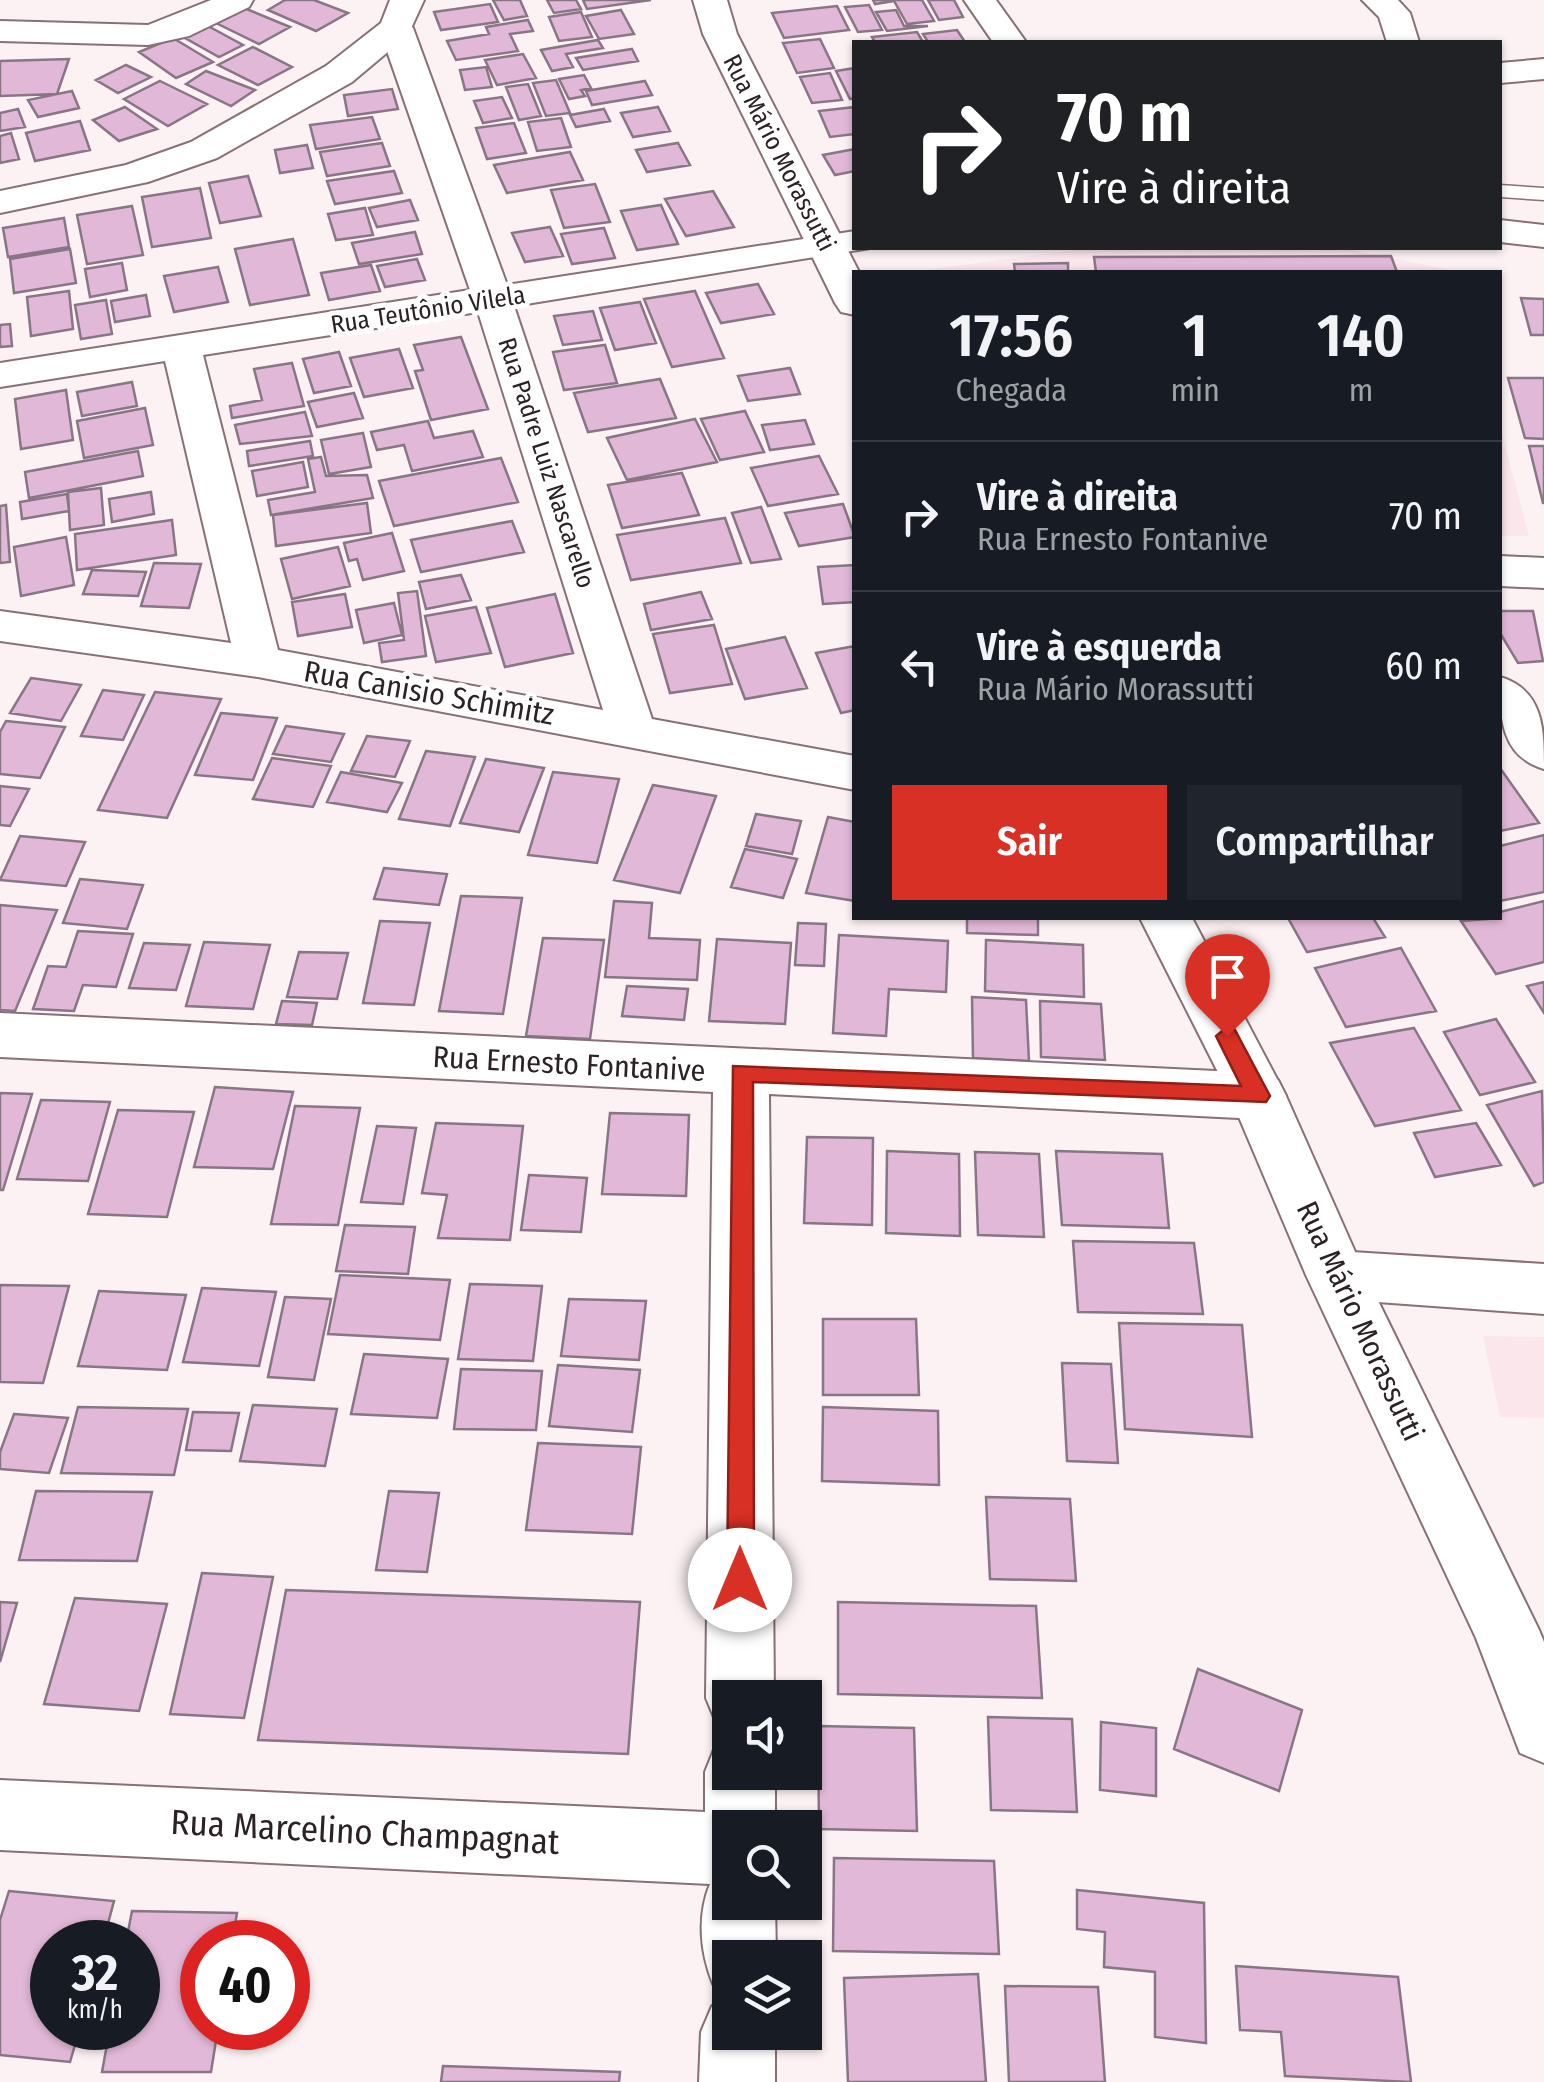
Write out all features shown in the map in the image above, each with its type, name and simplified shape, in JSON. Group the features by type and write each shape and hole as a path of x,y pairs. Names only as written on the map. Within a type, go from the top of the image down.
{"street":[{"path":"24,0 5,31 148,35 177,29 236,0"},
{"name":"Rua Mário Morassutti","path":"710,0 720,34 841,244 852,290"},
{"path":"980,0 1007,40"},
{"path":"1378,0 1394,13 1402,40"},
{"path":"0,202 136,174 204,150 338,74 402,14"},
{"name":"Rua Padre Luiz Nascarello","path":"402,14 632,729"},
{"path":"1502,73 1544,69"},
{"path":"1502,232 1544,236"},
{"name":"Rua Teutônio Vilela","path":"0,375 841,244"},
{"path":"182,349 258,662"},
{"path":"1502,571 1544,572"},
{"name":"Rua Canisio Schimitz","path":"4,636 258,662 852,772"},
{"path":"1502,696 1544,752"},
{"name":"Rua Mário Morassutti","path":"1167,920 1258,1096 1336,1275 1506,1630 1544,1729"},
{"name":"Rua Ernesto Fontanive","path":"0,1035 1258,1096"},
{"path":"740,1680 742,1072"},
{"path":"1336,1275 1544,1289"},
{"name":"Rua Marcelino Champagnat","path":"0,1815 712,1848"},
{"path":"737,2082 738,2050"}],"lane":[{"path":"1502,191 1544,194"}],"shaded area":[{"path":"1074,250 1352,250 1450,270 926,270"},
{"path":"1502,434 1529,536 1502,536"},
{"path":"1483,1336 1544,1337 1544,1418 1500,1417"}],"building":[{"path":"285,0 314,0 348,13 316,31 268,10"},
{"path":"493,0 520,0 527,16 504,20"},
{"path":"547,0 576,0 581,9 554,13"},
{"path":"583,0 651,0 587,9"},
{"path":"873,0 922,0 934,21 907,24 894,1 875,4"},
{"path":"928,0 954,0 963,17 939,20"},
{"path":"490,4 498,22 441,30 434,12"},
{"path":"869,5 882,30 858,32 845,7"},
{"path":"837,6 849,30 784,38 772,13"},
{"path":"244,8 290,27 259,44 216,23"},
{"path":"621,10 634,34 599,39 586,16"},
{"path":"896,10 904,26 928,26 887,31 876,12"},
{"path":"581,12 592,37 559,41 549,17"},
{"path":"528,20 533,31 510,34 518,51 456,60 447,41 489,34 486,27"},
{"path":"208,26 243,45 219,57 185,38"},
{"path":"957,30 964,40 927,40 923,34"},
{"path":"917,32 922,40 874,40 872,37"},
{"path":"173,38 213,62 176,78 139,52"},
{"path":"820,39 834,68 797,73 783,43"},
{"path":"598,40 603,48 566,54 573,67 552,71 541,50"},
{"path":"253,47 292,67 258,85 218,65"},
{"path":"632,49 638,61 583,70 576,58"},
{"path":"523,54 536,78 497,85 485,60"},
{"path":"69,59 57,94 0,96 0,61"},
{"path":"126,65 151,77 118,93 96,80"},
{"path":"486,67 492,87 465,90 460,70"},
{"path":"852,68 852,99 850,99 836,71"},
{"path":"206,71 255,90 231,106 186,84"},
{"path":"830,73 842,100 812,103 800,77"},
{"path":"584,75 591,88 581,90 585,96 569,99 559,79"},
{"path":"556,80 570,113 546,116 533,83"},
{"path":"160,81 207,104 168,126 124,99"},
{"path":"645,81 652,95 592,105 586,91"},
{"path":"528,84 541,116 519,120 506,87"},
{"path":"392,89 398,109 348,116 344,95"},
{"path":"72,91 79,108 38,117 28,100"},
{"path":"502,97 512,118 483,123 474,101"},
{"path":"125,107 157,129 119,141 93,120"},
{"path":"658,107 670,131 633,137 621,113"},
{"path":"852,107 852,134 830,137 819,111"},
{"path":"18,109 25,127 0,131 0,113"},
{"path":"604,109 610,121 576,127 570,115"},
{"path":"372,117 380,139 316,149 310,125"},
{"path":"561,118 571,147 537,151 528,122"},
{"path":"80,121 90,150 35,161 26,133"},
{"path":"514,123 526,153 487,159 476,128"},
{"path":"11,133 19,159 0,163 0,136"},
{"path":"382,143 390,166 327,176 320,152"},
{"path":"678,143 690,165 647,172 636,150"},
{"path":"307,145 313,168 280,173 275,150"},
{"path":"852,150 852,172 835,175 823,155"},
{"path":"570,152 583,180 507,193 494,165"},
{"path":"394,171 402,193 335,204 327,181"},
{"path":"248,176 261,216 220,223 209,183"},
{"path":"595,184 610,222 564,228 551,190"},
{"path":"200,188 211,238 152,247 142,197"},
{"path":"713,191 734,227 686,236 665,199"},
{"path":"410,200 418,220 377,227 369,208"},
{"path":"661,205 678,244 637,250 621,211"},
{"path":"132,206 143,255 87,264 77,215"},
{"path":"365,208 373,235 336,240 328,214"},
{"path":"64,218 69,247 8,257 3,228"},
{"path":"550,227 563,256 525,262 512,233"},
{"path":"604,228 615,258 572,264 561,234"},
{"path":"415,232 422,254 359,264 352,243"},
{"path":"293,239 309,295 250,305 235,249"},
{"path":"70,249 76,283 14,293 10,259"},
{"path":"1391,256 1396,270 1096,270 1094,257"},
{"path":"417,259 425,280 385,287 377,266"},
{"path":"122,263 127,290 90,297 85,269"},
{"path":"1068,263 1068,270 1015,270 1014,264"},
{"path":"371,265 380,291 329,300 321,273"},
{"path":"218,267 228,302 174,312 164,276"},
{"path":"758,284 774,314 721,323 706,293"},
{"path":"69,291 73,329 31,336 27,297"},
{"path":"695,291 724,358 672,367 644,299"},
{"path":"146,295 150,316 115,322 111,301"},
{"path":"1521,298 1544,299 1544,335 1531,335"},
{"path":"106,300 112,334 81,339 75,305"},
{"path":"640,302 656,343 615,350 600,308"},
{"path":"593,311 602,340 563,345 554,316"},
{"path":"10,324 12,346 0,347 0,325"},
{"path":"461,337 488,409 431,420 415,371 423,370 414,345"},
{"path":"605,345 617,383 564,390 553,352"},
{"path":"399,349 413,388 364,397 350,358"},
{"path":"339,352 351,386 314,393 303,359"},
{"path":"292,363 304,406 232,418 230,406 262,400 254,369"},
{"path":"790,368 800,394 748,401 738,376"},
{"path":"1508,378 1544,378 1544,439 1525,438"},
{"path":"660,379 676,418 588,432 574,393"},
{"path":"132,382 137,406 82,416 77,392"},
{"path":"66,390 73,440 21,449 15,399"},
{"path":"354,393 363,418 317,427 308,402"},
{"path":"145,408 153,445 84,458 77,421"},
{"path":"745,411 764,452 720,460 701,419"},
{"path":"305,412 312,436 240,444 235,425"},
{"path":"695,419 717,462 627,480 607,438"},
{"path":"805,420 814,444 770,450 762,425"},
{"path":"428,421 434,438 473,431 483,457 412,471 404,445 377,450 371,432"},
{"path":"363,433 371,467 329,474 321,440"},
{"path":"310,441 313,456 249,466 247,451"},
{"path":"1529,446 1544,446 1544,503 1543,503"},
{"path":"138,451 143,476 29,498 25,472"},
{"path":"819,456 838,494 768,506 751,468"},
{"path":"321,457 326,476 367,475 373,498 271,515 268,500 315,492 308,459"},
{"path":"501,458 518,502 394,526 379,481"},
{"path":"303,462 308,487 257,496 252,471"},
{"path":"682,473 699,515 622,528 608,485"},
{"path":"101,488 104,525 70,530 68,492"},
{"path":"151,492 154,514 112,522 109,499"},
{"path":"67,494 69,511 22,519 20,502"},
{"path":"367,503 371,533 276,546 273,515"},
{"path":"843,504 852,537 799,546 785,513"},
{"path":"6,505 10,562 0,563 0,506"},
{"path":"761,507 781,559 751,563 732,513"},
{"path":"725,518 741,563 631,580 617,535"},
{"path":"172,520 176,555 77,570 75,534"},
{"path":"512,521 524,552 421,572 411,540"},
{"path":"392,533 404,571 363,580 357,559 349,561 344,543"},
{"path":"66,537 74,585 21,596 14,547"},
{"path":"338,547 350,586 292,599 281,559"},
{"path":"154,563 201,564 189,608 141,606"},
{"path":"852,565 852,602 823,604 818,567"},
{"path":"92,570 146,572 138,596 83,594"},
{"path":"461,575 471,600 426,609 419,582"},
{"path":"417,591 426,656 382,662 379,643 404,640 398,593"},
{"path":"701,592 712,619 651,630 644,604"},
{"path":"345,594 352,627 298,636 292,602"},
{"path":"555,594 573,653 505,667 487,608"},
{"path":"394,603 402,635 364,643 356,610"},
{"path":"476,607 491,653 436,662 425,616"},
{"path":"1502,611 1533,611 1543,661 1518,663 1502,636"},
{"path":"714,625 732,684 670,693 653,634"},
{"path":"785,637 807,688 745,699 726,649"},
{"path":"852,647 852,711 841,713 816,653"},
{"path":"31,678 81,685 61,721 10,713"},
{"path":"103,690 144,695 123,740 81,736"},
{"path":"155,692 221,699 167,818 98,810"},
{"path":"221,713 277,718 253,780 195,775"},
{"path":"6,721 65,727 40,778 0,774 0,732"},
{"path":"286,726 344,734 331,762 273,754"},
{"path":"367,736 410,741 395,777 351,771"},
{"path":"426,751 475,757 450,826 399,819"},
{"path":"272,758 331,766 313,807 253,799"},
{"path":"486,759 544,768 519,832 460,823"},
{"path":"1502,771 1539,823 1502,831"},
{"path":"341,772 402,783 387,812 327,802"},
{"path":"553,772 619,779 597,863 528,855"},
{"path":"653,785 716,796 680,893 614,880"},
{"path":"0,786 29,789 10,826 0,825"},
{"path":"756,814 801,821 792,854 746,846"},
{"path":"828,817 852,821 852,901 806,893"},
{"path":"1544,835 1544,892 1502,901 1502,846"},
{"path":"20,836 85,842 66,886 0,880"},
{"path":"745,849 797,859 783,898 731,887"},
{"path":"384,868 447,874 439,905 374,899"},
{"path":"80,879 143,885 127,929 63,923"},
{"path":"461,896 522,898 503,1014 439,1011"},
{"path":"614,901 652,903 649,938 700,940 697,980 605,977"},
{"path":"1544,901 1544,962 1496,974 1461,921 1502,920 1502,912"},
{"path":"0,905 57,910 15,1011 0,1010"},
{"path":"967,920 1038,920 1038,935 967,933"},
{"path":"1289,920 1374,920 1385,937 1307,952"},
{"path":"380,921 430,923 414,1005 363,1003"},
{"path":"798,923 826,924 824,966 795,965"},
{"path":"78,931 133,934 116,987 83,985 74,1011 33,1009 48,966 66,967"},
{"path":"839,935 948,941 946,992 889,989 886,1036 833,1033"},
{"path":"543,938 604,940 590,1039 526,1036"},
{"path":"717,939 791,943 785,1024 709,1021"},
{"path":"986,940 1083,945 1084,997 985,991"},
{"path":"204,942 270,945 253,1009 186,1006"},
{"path":"144,943 190,945 176,990 129,988"},
{"path":"1401,948 1436,1011 1346,1027 1315,968"},
{"path":"299,952 348,953 337,999 287,997"},
{"path":"1544,982 1544,1013 1527,986"},
{"path":"627,986 688,989 684,1020 622,1016"},
{"path":"972,997 1026,1000 1029,1061 973,1058"},
{"path":"282,1001 317,1003 312,1025 276,1024"},
{"path":"1040,1001 1101,1004 1105,1060 1041,1057"},
{"path":"1496,1019 1535,1082 1480,1095 1444,1032"},
{"path":"1414,1028 1461,1110 1375,1126 1330,1043"},
{"path":"215,1087 293,1092 273,1169 194,1167"},
{"path":"1542,1091 1544,1182 1534,1186 1487,1105"},
{"path":"0,1093 32,1094 3,1190 0,1190"},
{"path":"41,1100 110,1102 88,1181 17,1179"},
{"path":"295,1106 360,1108 338,1225 271,1224"},
{"path":"118,1110 194,1112 167,1217 88,1214"},
{"path":"610,1113 689,1115 686,1196 602,1194"},
{"path":"436,1123 523,1126 510,1240 438,1238 447,1195 422,1193"},
{"path":"1476,1123 1501,1165 1435,1177 1414,1133"},
{"path":"377,1126 416,1128 403,1204 361,1202"},
{"path":"807,1137 873,1138 872,1225 804,1223"},
{"path":"887,1151 959,1154 960,1236 886,1233"},
{"path":"1056,1151 1162,1154 1169,1228 1062,1225"},
{"path":"975,1152 1039,1154 1044,1237 978,1235"},
{"path":"529,1175 587,1178 581,1232 521,1230"},
{"path":"345,1225 415,1227 408,1274 336,1271"},
{"path":"1073,1241 1194,1243 1203,1314 1078,1312"},
{"path":"340,1275 450,1280 440,1340 328,1334"},
{"path":"470,1284 542,1286 533,1361 458,1359"},
{"path":"0,1285 69,1286 43,1383 0,1382"},
{"path":"202,1288 276,1292 259,1366 183,1362"},
{"path":"99,1291 186,1295 167,1370 78,1366"},
{"path":"285,1297 331,1299 314,1380 268,1377"},
{"path":"569,1299 646,1301 639,1360 561,1356"},
{"path":"823,1319 916,1319 919,1395 823,1395"},
{"path":"1119,1323 1242,1325 1252,1437 1125,1429"},
{"path":"364,1354 448,1359 437,1418 351,1414"},
{"path":"1062,1363 1111,1364 1118,1463 1067,1461"},
{"path":"558,1365 640,1370 632,1432 549,1426"},
{"path":"461,1369 542,1371 536,1430 454,1429"},
{"path":"253,1405 337,1409 325,1466 240,1461"},
{"path":"78,1407 188,1409 174,1475 61,1473"},
{"path":"823,1407 938,1411 939,1485 822,1481"},
{"path":"193,1412 239,1413 231,1451 186,1450"},
{"path":"14,1414 68,1418 49,1473 0,1469 0,1452"},
{"path":"538,1443 641,1447 632,1534 526,1530"},
{"path":"36,1491 152,1492 137,1561 19,1560"},
{"path":"389,1491 439,1493 427,1572 376,1570"},
{"path":"986,1497 1070,1499 1076,1581 990,1579"},
{"path":"202,1573 273,1577 244,1718 170,1714"},
{"path":"286,1590 640,1602 628,1754 258,1740"},
{"path":"75,1598 167,1604 139,1711 44,1704"},
{"path":"0,1602 17,1603 0,1662"},
{"path":"838,1602 1036,1606 1042,1698 838,1694"},
{"path":"1198,1669 1302,1710 1279,1791 1174,1749"},
{"path":"988,1717 1072,1719 1077,1812 991,1810"},
{"path":"1101,1722 1156,1728 1156,1796 1100,1790"},
{"path":"822,1726 914,1728 917,1831 822,1829 822,1810 819,1810"},
{"path":"834,1858 994,1861 999,1954 833,1951"},
{"path":"1077,1890 1204,1903 1206,2043 1155,2037 1155,1972 1104,1967 1105,1932 1077,1929"},
{"path":"9,1891 114,1901 109,1920 30,1920 30,2050 74,2050 70,2062 0,2055 0,1920"},
{"path":"132,1911 237,1913 236,1920 180,1920 180,2050 214,2050 211,2072 102,2072 106,2050 160,2050 160,1920 130,1920"},
{"path":"1236,1966 1398,1977 1411,2082 1285,2076 1281,2032 1240,2030"},
{"path":"978,1974 986,2082 848,2082 844,1978"},
{"path":"1005,1986 1098,1987 1105,2082 1009,2082"},
{"path":"443,2066 620,2072 619,2082 441,2082"}],"route":[{"path":"740,1580 742,1072 1258,1096 1227,1036"}]}
